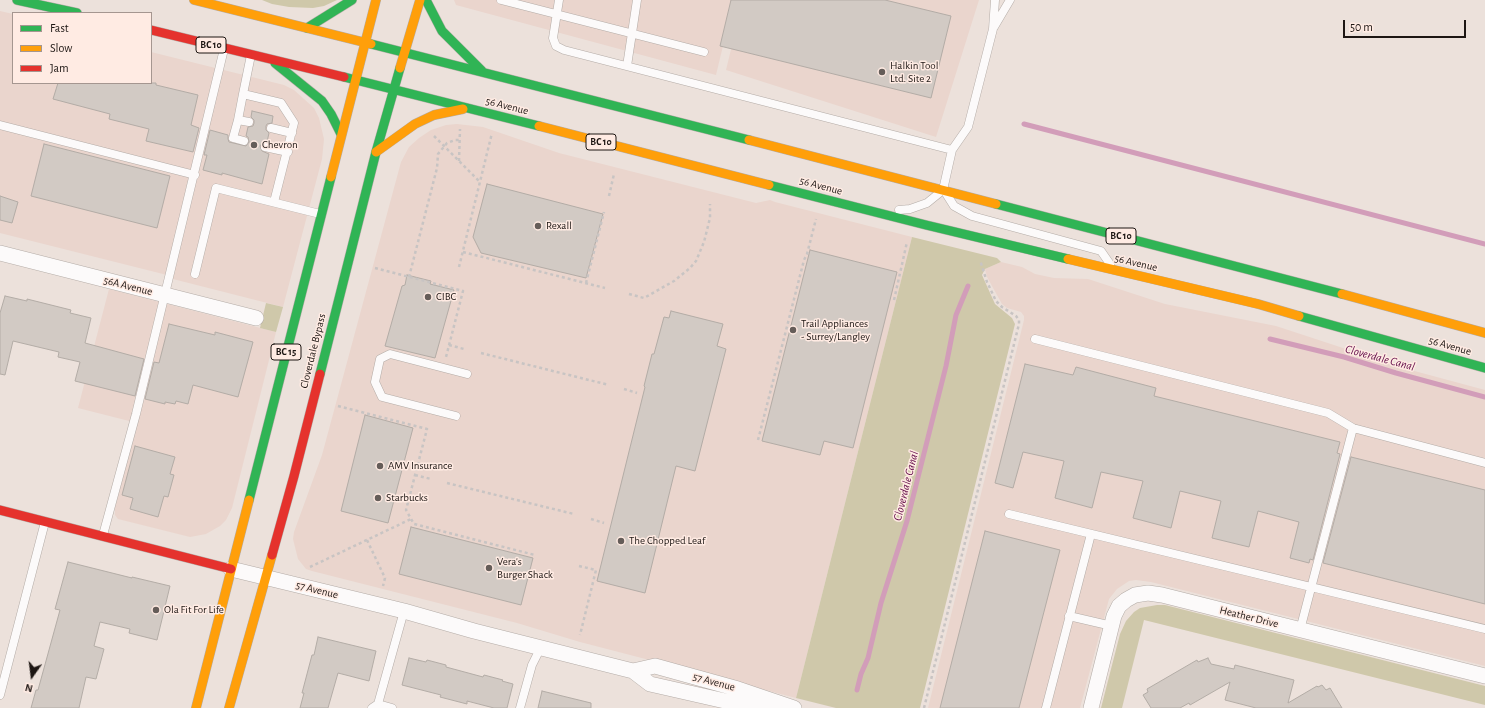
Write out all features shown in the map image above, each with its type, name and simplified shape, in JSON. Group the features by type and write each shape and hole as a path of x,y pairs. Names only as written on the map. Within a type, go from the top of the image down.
{"main road":[{"path":"17,0 72,12"},
{"name":"56 Avenue","path":"194,0 483,72 943,190 1426,316 1485,333"},
{"path":"307,28 352,0"},
{"name":"BC 15","path":"196,708 376,0"},
{"name":"Cloverdale Bypass","path":"229,708 294,476 376,152 420,0"},
{"path":"426,0 442,30 483,72"},
{"name":"56 Avenue","path":"152,30 395,89 876,212 1258,304 1485,368"},
{"path":"271,59 322,101 331,114 341,134"},
{"path":"376,152 415,124 434,115 466,108"},
{"name":"57 Avenue","path":"0,510 103,535 231,569"}],"street":[{"name":"56A Avenue","path":"0,253 256,318"},
{"name":"57 Avenue","path":"231,569 404,611 474,631 541,646 633,670 650,684 734,703 765,708"},
{"name":"Heather Drive","path":"1091,708 1112,626 1119,606 1126,600 1136,595 1148,593 1162,595 1485,676"},
{"name":"57 Avenue","path":"633,670 655,666 738,689 794,708"}],"lane":[{"path":"501,0 704,52"},
{"path":"559,0 553,38 556,46 564,50 952,150"},
{"path":"627,66 637,0"},
{"path":"876,212 910,209 927,203 943,190 952,150 968,128 993,29 995,0"},
{"path":"993,29 1010,0"},
{"path":"103,535 136,414 225,48"},
{"path":"244,141 233,138 251,54"},
{"path":"243,94 281,103 294,123 288,152 274,202"},
{"path":"238,120 249,122"},
{"path":"0,126 195,175"},
{"path":"271,128 292,134"},
{"path":"265,147 288,152"},
{"path":"195,274 216,188 321,214"},
{"path":"943,190 954,206 972,216 1101,251 1114,270"},
{"path":"1035,339 1328,413 1353,428 1485,463"},
{"path":"456,416 382,397 375,382 380,360 390,354 467,374"},
{"path":"1300,630 1353,428"},
{"path":"1009,514 1485,629"},
{"path":"0,696 45,521"},
{"path":"1046,708 1091,534"},
{"path":"392,708 375,706 404,611"},
{"path":"1069,616 1112,626"},
{"path":"520,708 532,665 541,646"}],"path":[{"path":"459,161 460,127"},
{"path":"431,132 480,182"},
{"path":"459,267 493,132"},
{"path":"409,277 437,168 438,154 444,146 451,141 460,140"},
{"path":"608,196 614,174"},
{"path":"629,294 644,298 678,278 690,268 696,261 704,242 710,218 710,204"},
{"path":"586,283 604,212"},
{"path":"758,440 816,219"},
{"path":"894,300 906,242"},
{"path":"463,252 606,288"},
{"path":"924,708 1019,324 1019,320 1016,316 996,301 987,282 980,260"},
{"path":"374,268 463,290 444,362"},
{"path":"449,344 464,349"},
{"path":"481,353 609,385"},
{"path":"624,389 637,393"},
{"path":"338,406 427,429 406,510 414,524 535,555"},
{"path":"415,475 431,479"},
{"path":"447,483 574,514"},
{"path":"310,567 411,519"},
{"path":"591,519 604,523"},
{"path":"367,540 386,578 383,586"},
{"path":"579,566 596,570 580,635"}],"shaded area":[{"path":"262,0 337,0 324,6 313,8 289,7 272,4"},
{"path":"454,0 734,0 716,75 456,5"},
{"name":"Halkin Tool Ltd. Site 2","path":"743,0 979,0 936,137 726,70"},
{"path":"0,11 12,14 12,84 152,84 152,52 284,85 294,90 314,108 319,118 324,139 322,159 283,307 173,279 163,274 0,233"},
{"path":"457,124 483,127 559,153 756,203 770,200 912,237 796,698 580,642 517,623 312,571 306,569 298,559 293,539 294,532 322,455 401,162 409,147 419,138 431,130 446,125"},
{"path":"912,237 997,258 1001,262 985,269 982,275 995,304 1012,318 1015,324 920,708 836,708 796,698"},
{"path":"1001,262 1022,267 1035,274 1054,278 1088,279 1165,304 1276,326 1407,369 1485,390 1485,666 1151,582 1136,580 1129,581 1117,589 1109,599 1080,708 928,708 1024,320 1024,316 1021,312 1007,308 1002,304 987,277 985,269"},
{"path":"109,289 276,332 232,508 226,520 220,526 206,534 190,537 118,519 115,515 115,507 137,423 78,408"},
{"path":"266,303 283,307 276,332 260,328"},
{"path":"1165,605 1485,686 1485,705 1144,620 1122,708 1101,708 1120,634 1126,621 1140,608"}],"building":[{"name":"Halkin Tool Ltd. Site 2","path":"731,0 885,0 951,16 931,98 720,46"},
{"path":"156,83 156,85 198,95 191,125 199,128 193,152 146,141 149,129 109,119 110,114 53,99 58,84"},
{"path":"252,111 273,116 272,123 267,124 266,126 266,130 269,133 267,142 263,142 260,146 262,151 269,154 262,184 222,173 222,175 203,170 207,155 204,155 210,130 228,135 229,142 246,146 249,142 248,137 246,136 248,127 253,126 254,123 254,120 251,117"},
{"path":"44,144 170,176 157,228 31,196"},
{"name":"Rexall","path":"487,184 603,214 586,278 481,253 473,237"},
{"path":"0,196 18,202 12,223 0,220"},
{"path":"810,250 897,272 853,448 824,441 820,455 762,441"},
{"path":"407,275 431,281 430,284 454,290 435,358 385,346 402,286 405,285"},
{"path":"5,296 27,301 27,299 71,310 70,313 91,318 85,343 144,359 135,396 75,381 80,362 58,357 59,352 13,341 5,375 0,374 0,313"},
{"path":"671,311 723,324 717,346 726,349 695,471 676,466 645,593 597,581 652,354 654,354 664,317 669,318"},
{"path":"169,324 215,335 215,332 253,342 238,397 193,385 188,404 176,401 175,404 165,402 165,404 145,399 154,362 159,363"},
{"path":"1025,364 1073,375 1076,367 1156,388 1154,396 1340,442 1337,453 1340,454 1313,560 1310,559 1309,563 1290,558 1299,522 1258,511 1249,547 1212,538 1221,501 1180,491 1171,528 1133,518 1143,481 1101,472 1092,508 1055,498 1064,461 1023,452 1013,488 995,483"},
{"path":"365,415 413,428 388,523 341,511"},
{"path":"135,446 175,457 170,474 174,475 168,497 164,496 158,517 130,509 133,498 122,495"},
{"path":"1351,457 1485,490 1485,604 1323,563"},
{"path":"411,527 533,558 521,605 399,574"},
{"path":"985,531 1060,550 1019,708 940,708"},
{"path":"68,562 170,586 157,640 129,633 130,629 100,622 94,646 104,649 96,679 86,677 79,708 31,708 36,690 38,690 60,610 55,609"},
{"path":"318,637 376,651 369,681 338,673 328,708 300,708 304,693 302,693"},
{"path":"409,658 426,662 427,660 446,665 446,667 483,677 484,675 513,684 507,708 494,708 467,701 467,704 440,697 441,695 402,685"},
{"path":"1208,658 1211,664 1234,669 1235,665 1294,680 1288,703 1317,686 1322,685 1326,690 1330,688 1342,708 1256,708 1225,700 1230,682 1190,705 1189,703 1180,708 1151,708 1143,695 1148,692 1147,689 1197,660 1198,662"},
{"path":"542,691 591,703 591,708 538,708"}],"waterway":[{"path":"1024,124 1485,244"},
{"name":"Cloverdale Canal","path":"857,690 861,674 868,658 881,603 907,521 946,366 956,315 968,286"},
{"name":"Cloverdale Canal","path":"1270,339 1344,357 1396,373 1485,397"}],"traffic: fast":[{"path":"17,0 72,12"},
{"path":"307,28 352,0"},
{"path":"426,0 442,31 482,71"},
{"path":"371,44 749,140"},
{"path":"275,63 322,101 331,114 341,134"},
{"path":"320,374 376,152 400,68"},
{"path":"344,77 539,126"},
{"path":"249,500 331,177"},
{"path":"769,185 1068,259"},
{"path":"996,204 1342,294"},
{"path":"1299,316 1485,368"}],"traffic: slow":[{"path":"194,0 371,44"},
{"path":"331,177 376,0"},
{"path":"400,68 420,0"},
{"path":"376,152 415,124 434,115 463,109"},
{"path":"539,126 769,185"},
{"path":"749,140 996,204"},
{"path":"1068,259 1258,304 1299,316"},
{"path":"1342,294 1485,333"},
{"path":"196,708 249,500"},
{"path":"229,708 272,555"}],"traffic: jam":[{"path":"152,30 344,77"},
{"path":"272,555 320,374"},
{"path":"0,510 231,569"}],"place":[{"name":"Halkin Tool Ltd. Site 2","path":"882,72"},
{"name":"Chevron","path":"254,145"},
{"name":"Rexall","path":"538,226"},
{"name":"CIBC","path":"428,297"},
{"name":"Trail Appliances - Surrey/Langley","path":"793,330"},
{"name":"AMV Insurance","path":"380,466"},
{"name":"Starbucks","path":"378,498"},
{"name":"The Chopped Leaf","path":"621,541"},
{"name":"Vera's Burger Shack","path":"489,568"},
{"name":"Ola Fit For Life","path":"156,610"}]}
